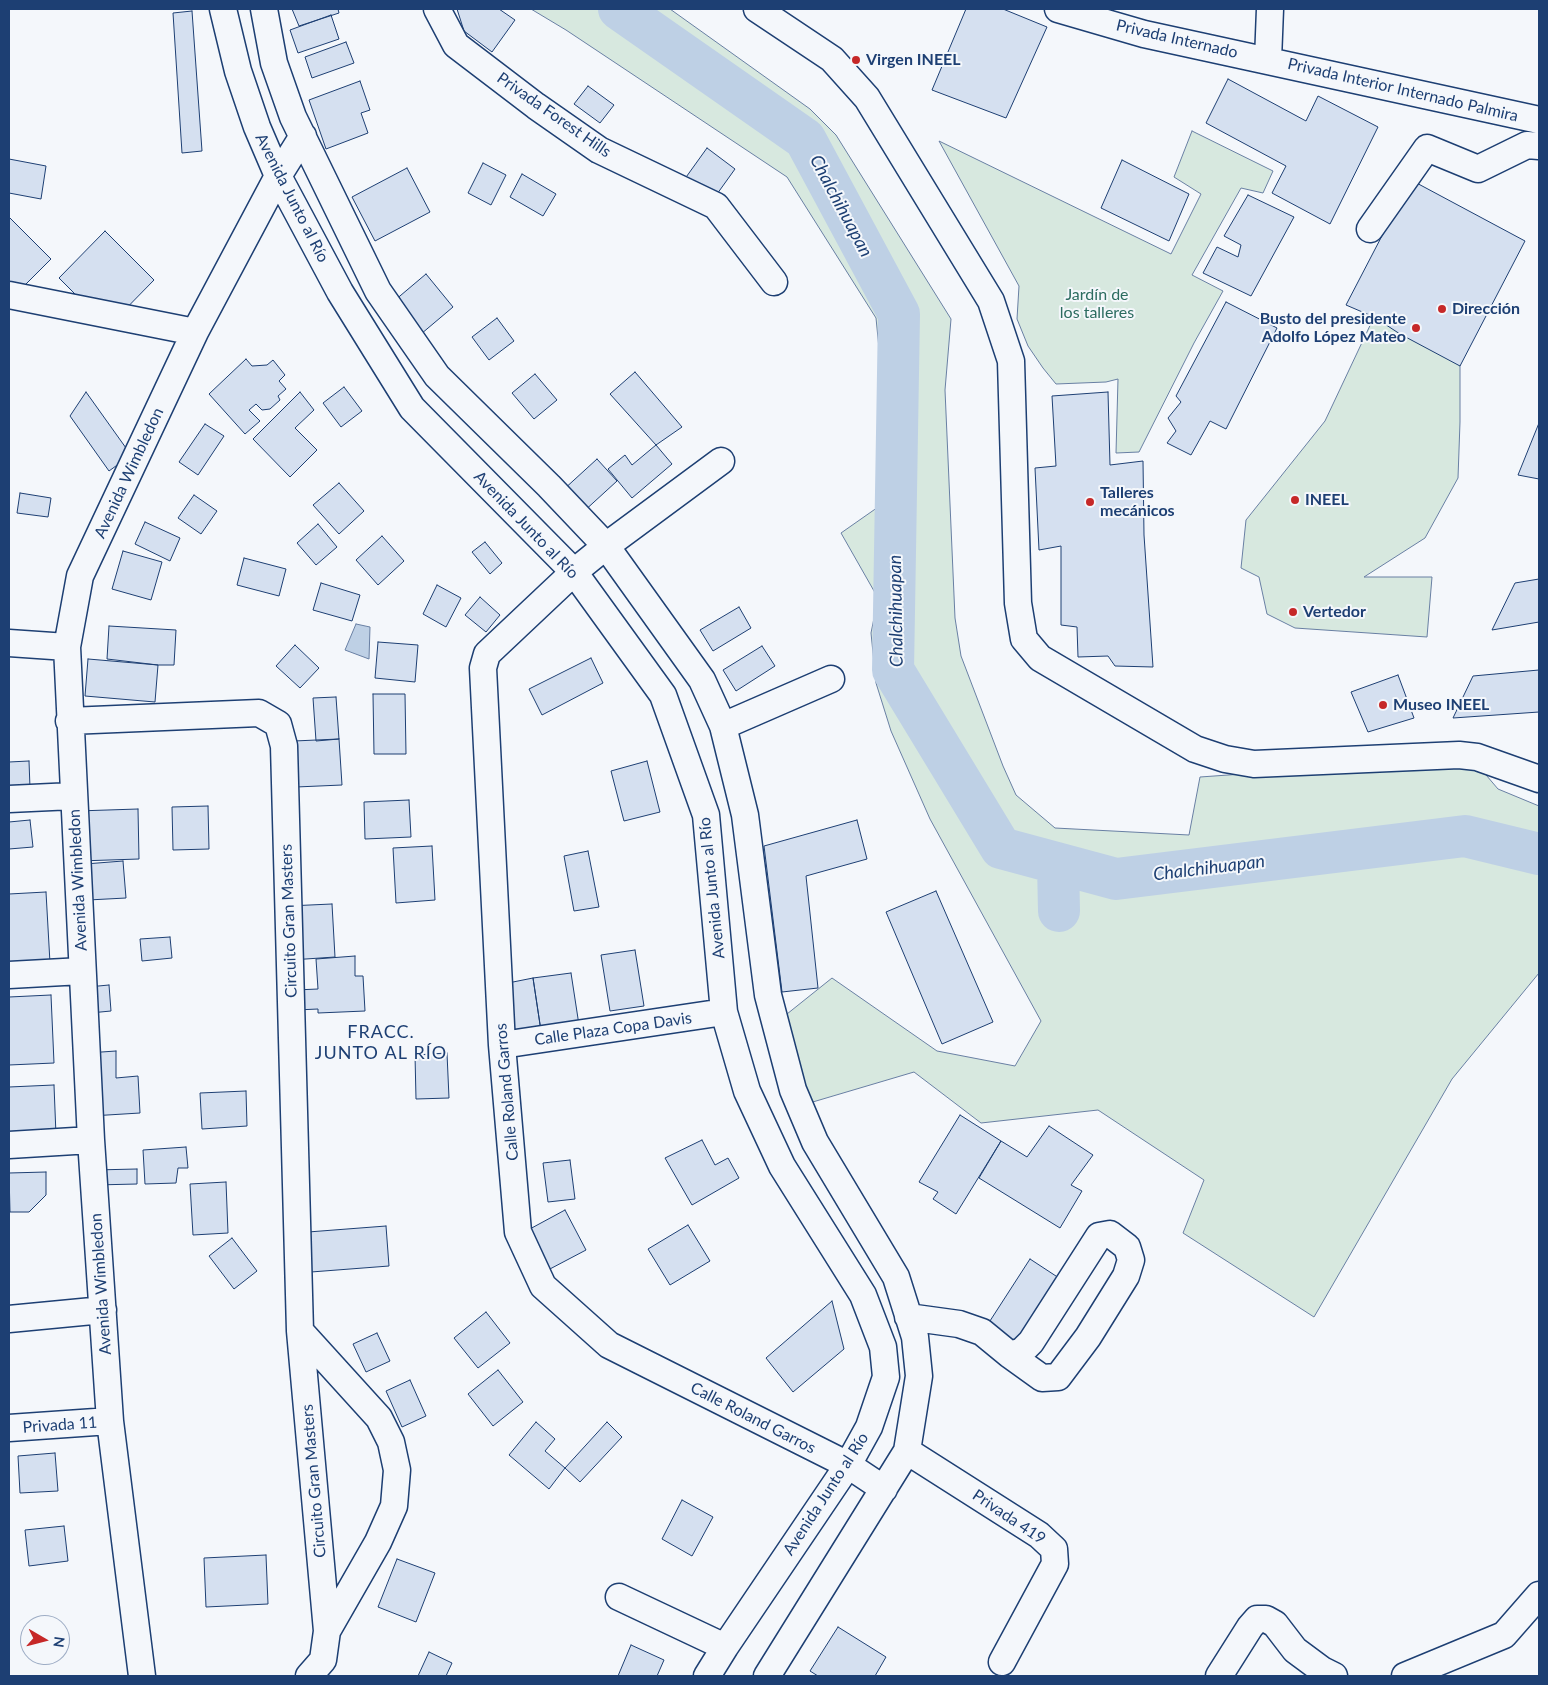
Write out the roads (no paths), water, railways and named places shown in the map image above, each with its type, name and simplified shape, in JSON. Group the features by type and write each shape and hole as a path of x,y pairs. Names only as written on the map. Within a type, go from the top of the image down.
{"street":[{"name":"Avenida Junto al Río","path":"223,9 238,71 257,127 278,176 340,292 412,408 574,572 663,695 706,815 724,1012 747,1091 782,1166 863,1294 883,1346 886,1377 869,1427 848,1465 707,1676"},
{"path":"264,9 274,63 293,117 378,290 437,376 549,486 606,546 702,680 723,726 745,816 768,995 793,1090 815,1142 896,1277 915,1337 919,1376 907,1451 767,1676"},
{"name":"Privada Forest Hills","path":"437,9 456,46 544,112 599,150 716,206 774,282"},
{"path":"757,9 832,59 867,98 991,301 1011,361 1018,603 1024,639 1040,658 1195,749 1225,759 1254,764 1459,755 1477,757 1539,780"},
{"name":"Privada Internado","path":"1058,9 1144,34 1268,60"},
{"path":"1268,60 1270,9"},
{"name":"Privada Interior Internado Palmira","path":"1268,60 1539,120"},
{"path":"238,71 274,63"},
{"name":"Avenida Wimbledon","path":"142,1676 110,1421 91,1140 66,647 80,576 195,332 278,176 303,136"},
{"path":"1370,229 1427,148 1478,169 1527,145 1539,146"},
{"path":"9,295 26,300 195,332"},
{"name":"Calle Roland Garros","path":"721,461 574,572 487,654 483,668 502,1045 518,1232 543,1286 608,1345 848,1465 884,1489"},
{"path":"9,642 66,647"},
{"path":"723,726 831,679"},
{"name":"Circuito Gran Masters","path":"70,721 259,713 278,724 284,746 300,1331 327,1631 323,1660 309,1676"},
{"path":"9,799 73,796"},
{"path":"9,975 82,971"},
{"name":"Calle Plaza Copa Davis","path":"502,1045 724,1012"},
{"path":"9,1145 91,1140"},
{"path":"782,1166 815,1142"},
{"path":"908,1316 960,1324 982,1332 1010,1355 1042,1378 1058,1377 1088,1337 1126,1276 1131,1260 1127,1247 1110,1234 1099,1236 1032,1342 1022,1351 1010,1355"},
{"path":"9,1319 103,1310"},
{"name":"Circuito Gran Masters","path":"300,1331 379,1418 391,1442 397,1470 394,1506 378,1542 327,1631"},
{"name":"Privada 11","path":"9,1428 110,1421"},
{"name":"Privada 419","path":"907,1451 1039,1535 1054,1549 1055,1564 1002,1662"},
{"path":"1405,1676 1504,1635 1539,1595"},
{"path":"619,1597 725,1647"},
{"path":"1219,1676 1250,1626 1257,1619 1266,1619 1275,1624 1296,1650 1322,1670 1334,1676"}],"water":[{"path":"356,624 370,627 369,659 345,650"}],"waterway":[{"name":"Chalchihuapan","path":"619,9 805,139 899,314 893,670 1001,848 1116,879 1465,836 1539,854"},
{"path":"1058,864 1059,911"}],"place":[{"name":"Virgen INEEL","path":"856,60"},
{"name":"Dirección","path":"1442,309"},
{"name":"Busto del presidente Adolfo López Mateo","path":"1416,328"},
{"name":"INEEL","path":"1295,500"},
{"name":"Talleres mecánicos","path":"1090,502"},
{"name":"Vertedor","path":"1293,612"},
{"name":"Museo INEEL","path":"1383,705"}],"district":[{"name":"FRACC. JUNTO AL RÍO","path":"381,1042"}],"park label":[{"name":"Jardín de los talleres","path":"1097,304"}]}
